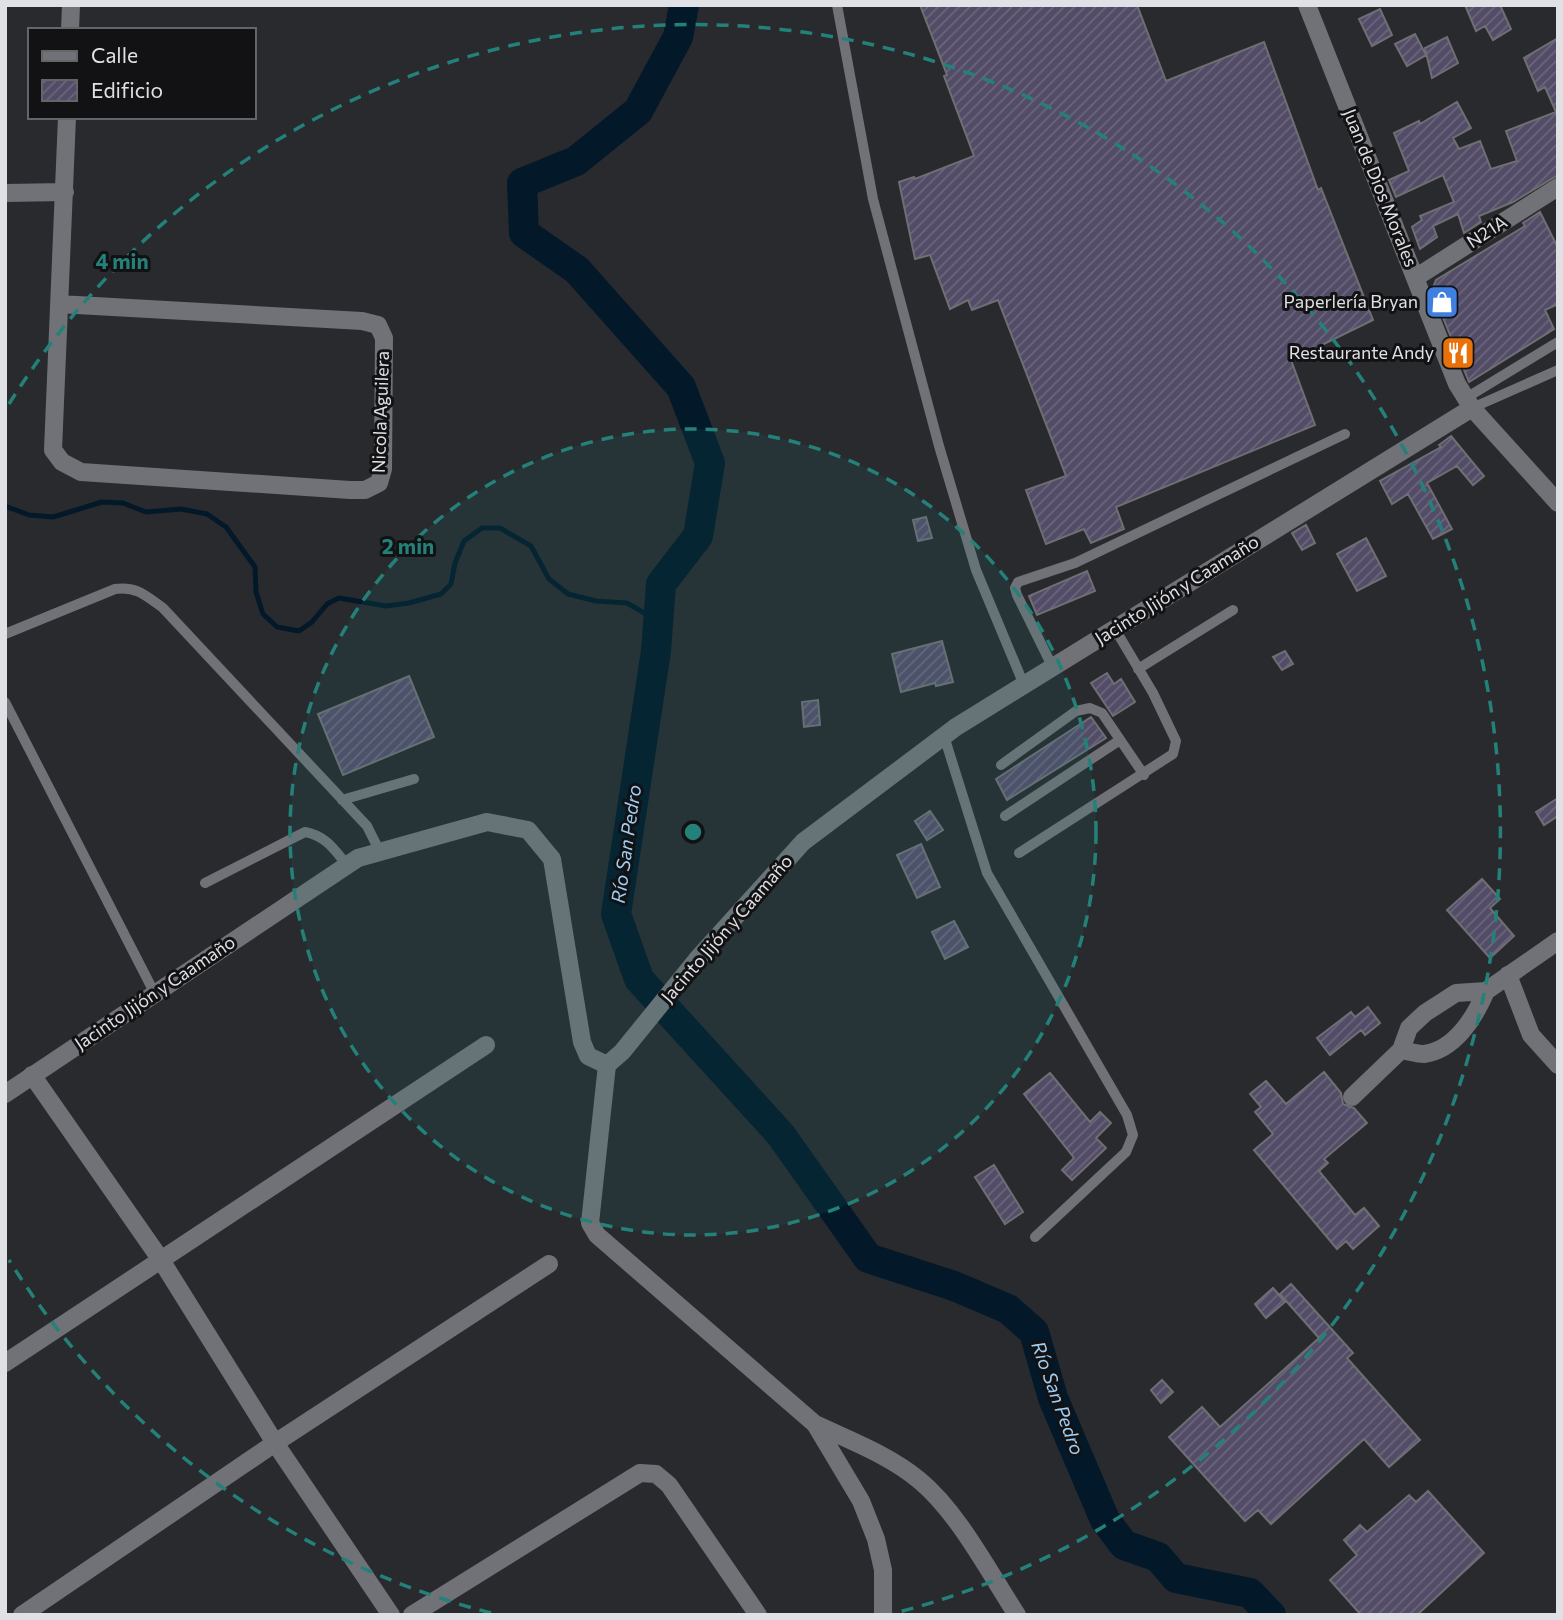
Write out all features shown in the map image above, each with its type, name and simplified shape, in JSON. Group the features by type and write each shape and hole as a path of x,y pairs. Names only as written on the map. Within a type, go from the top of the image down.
{"street":[{"path":"70,28 71,5"},
{"name":"Juan de Dios Morales","path":"1307,5 1457,384 1469,403"},
{"path":"59,299 67,119"},
{"name":"N21A","path":"1415,278 1558,187"},
{"path":"5,193 65,191"},
{"name":"Nicola Aguilera","path":"59,299 362,321 378,325 384,338 383,469 379,483 365,490 81,472 62,462 53,450 59,299"},
{"path":"1469,403 1558,503"},
{"name":"Jacinto Jijón y Caamaño","path":"5,1094 358,858 487,822 528,830 552,859 582,1042 588,1056 607,1065 622,1052 699,957 803,842 944,736 1469,403"},
{"path":"1401,1050 1423,1054 1444,1046 1461,1032 1478,1010 1486,991 1558,941"},
{"path":"1508,975 1531,1035 1558,1065"},
{"path":"1352,1097 1401,1050 1409,1028 1425,1013 1446,998 1466,991 1486,991"},
{"path":"5,1363 486,1045"},
{"path":"607,1065 590,1223 597,1235 815,1424 883,1455 920,1481 950,1512 1017,1615"},
{"path":"32,1075 160,1260 275,1443 391,1615"},
{"path":"22,1615 275,1443 549,1264"},
{"path":"815,1424 861,1501 876,1539 883,1570 883,1615"},
{"path":"412,1615 640,1473 656,1474 669,1485 758,1615"}],"lane":[{"path":"837,5 873,199 939,446 976,570 1024,685"},
{"path":"1469,403 1558,342"},
{"path":"1469,403 1558,370"},
{"path":"1053,667 1017,595 1015,588 1018,582 1075,564 1345,434"},
{"path":"5,634 115,589 131,587 163,608 367,825 380,852"},
{"path":"1138,669 1233,610"},
{"path":"1019,853 1173,754 1176,741 1115,628"},
{"path":"5,702 155,994"},
{"path":"1001,765 1076,711 1090,708 1102,713 1144,775"},
{"path":"944,736 988,873 1127,1115 1133,1135 1126,1152 1035,1237"},
{"path":"1005,816 1121,740"},
{"path":"342,800 414,779"},
{"path":"205,883 304,832 317,834 327,840 347,865"}],"building":[{"path":"920,5 1137,5 1166,81 1264,42 1318,190 1321,188 1373,320 1291,360 1315,425 1116,507 1124,529 1091,543 1084,529 1046,544 1026,490 1066,476 998,300 972,310 968,300 950,309 930,255 915,259 899,182 914,177 915,179 974,156"},
{"path":"1465,5 1500,5 1511,29 1493,40 1485,26 1476,31"},
{"path":"1380,9 1392,35 1372,46 1359,19"},
{"path":"1415,34 1426,55 1407,66 1395,44"},
{"path":"1447,37 1458,63 1432,78 1425,48"},
{"path":"1558,38 1558,175 1513,202 1479,216 1481,222 1464,233 1458,214 1433,226 1437,237 1420,249 1412,227 1422,220 1420,216 1454,202 1443,175 1396,197 1389,180 1409,171 1394,133 1419,121 1420,124 1457,102 1471,128 1453,138 1459,149 1480,141 1491,169 1517,161 1506,131 1556,112 1545,87 1538,91 1524,58"},
{"path":"1540,212 1558,248 1558,304 1545,310 1554,329 1469,382 1432,290 1436,280 1525,226 1523,223"},
{"path":"1451,436 1484,476 1473,485 1457,466 1427,483 1452,529 1433,539 1408,494 1392,504 1380,481 1441,447 1439,445"},
{"path":"926,517 932,538 918,541 913,520"},
{"path":"1306,525 1315,543 1302,550 1292,533"},
{"path":"1366,538 1386,576 1357,591 1337,554"},
{"path":"1087,571 1095,591 1037,615 1029,596"},
{"path":"942,641 953,682 936,686 935,683 901,692 892,654"},
{"path":"1285,651 1293,664 1282,670 1273,657"},
{"path":"1107,673 1114,684 1121,679 1135,702 1113,716 1091,683"},
{"path":"409,676 434,737 343,775 318,714"},
{"path":"818,700 820,725 804,727 802,702"},
{"path":"1091,717 1106,738 1007,800 996,779"},
{"path":"1558,798 1558,816 1544,825 1536,812"},
{"path":"930,811 943,830 927,840 915,821"},
{"path":"921,844 940,887 917,898 897,855"},
{"path":"1482,879 1500,899 1490,908 1514,936 1490,958 1447,910"},
{"path":"954,921 968,947 945,959 932,932"},
{"path":"1368,1007 1380,1023 1365,1035 1361,1030 1330,1055 1317,1038 1351,1012 1355,1017"},
{"path":"1324,1072 1341,1093 1343,1104 1354,1108 1367,1123 1324,1159 1328,1163 1319,1171 1355,1215 1364,1208 1379,1226 1353,1249 1346,1241 1337,1249 1254,1150 1273,1134 1255,1112 1261,1107 1250,1094 1266,1081 1286,1104"},
{"path":"1050,1073 1090,1122 1100,1112 1111,1123 1096,1138 1106,1148 1072,1180 1062,1170 1074,1158 1024,1094"},
{"path":"994,1165 1023,1212 1005,1224 975,1177"},
{"path":"1291,1284 1353,1353 1347,1358 1420,1440 1389,1467 1364,1439 1271,1524 1258,1510 1245,1521 1169,1437 1202,1407 1220,1427 1319,1338 1280,1294"},
{"path":"1273,1288 1285,1302 1266,1318 1255,1304"},
{"path":"1162,1380 1173,1392 1161,1403 1151,1390"},
{"path":"1428,1491 1484,1553 1417,1615 1361,1615 1330,1580 1357,1555 1344,1540 1360,1525 1367,1532 1409,1495 1416,1502"}],"waterway":[{"name":"Río San Pedro","path":"684,5 678,37 638,111 576,161 522,183 524,233 577,270 681,387 710,463 698,536 661,584 656,651 616,914 639,979 781,1135 868,1258 954,1286 1008,1309 1034,1332 1053,1398 1105,1520 1124,1545 1158,1557 1176,1578 1250,1593 1271,1615"},
{"path":"5,506 29,515 53,517 102,502 123,503 146,512 181,509 207,514 226,527 255,567 256,592 263,614 277,627 299,631 312,622 327,604 339,598 386,606 441,594 451,584 455,563 464,541 482,528 500,528 531,546 549,579 568,594 596,601 627,603 658,621"}],"place":[{"name":"Paperlería Bryan","path":"1442,302"},
{"name":"Restaurante Andy","path":"1458,353"}]}
